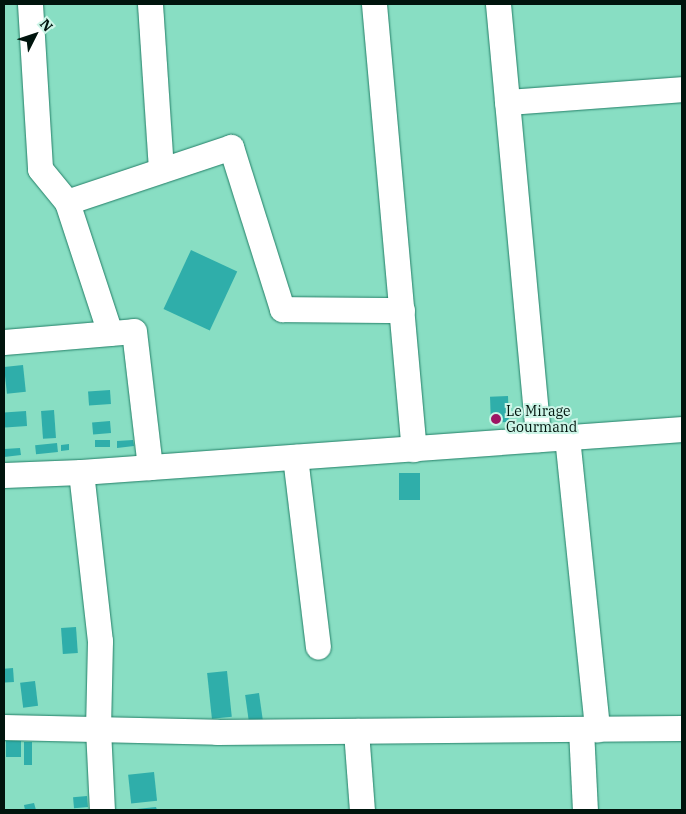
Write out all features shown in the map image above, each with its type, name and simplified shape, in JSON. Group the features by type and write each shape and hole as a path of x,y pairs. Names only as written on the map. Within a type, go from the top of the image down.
{"street":[{"path":"30,4 40,169 67,202 110,333"},
{"path":"150,4 161,170"},
{"path":"374,4 414,449"},
{"path":"498,4 538,440"},
{"path":"507,102 682,89"},
{"path":"67,202 230,147 282,309 402,310"},
{"path":"4,342 134,331 150,467"},
{"path":"4,474 81,472 682,429"},
{"path":"566,437 589,729 584,810"},
{"path":"295,457 318,648"},
{"path":"81,472 100,641 98,729 102,810"},
{"path":"4,727 356,731 682,728"},
{"path":"356,731 362,810"}],"building":[{"path":"191,250 237,272 210,330 164,309"},
{"path":"23,365 26,392 7,394 4,367"},
{"path":"110,390 111,404 89,406 88,392"},
{"path":"508,396 509,422 491,423 490,397"},
{"path":"54,410 56,438 43,439 41,411"},
{"path":"26,411 27,426 5,427 4,413"},
{"path":"110,421 111,433 93,435 92,423"},
{"path":"95,440 110,440 110,447 95,447"},
{"path":"133,440 134,446 117,448 117,441"},
{"path":"57,443 58,452 36,454 35,445"},
{"path":"69,444 69,450 61,451 61,445"},
{"path":"20,448 21,455 4,457 4,449"},
{"path":"399,473 420,473 420,500 399,500"},
{"path":"76,627 78,653 63,654 61,628"},
{"path":"13,668 14,682 5,683 4,669"},
{"path":"227,671 232,717 212,719 207,673"},
{"path":"35,681 38,706 23,708 20,683"},
{"path":"259,693 263,721 249,723 245,695"},
{"path":"6,741 21,741 21,757 6,757"},
{"path":"24,742 32,742 32,765 24,765"},
{"path":"154,772 157,801 131,804 128,775"},
{"path":"87,796 88,807 74,808 73,797"},
{"path":"34,803 36,810 25,810 24,805"},
{"path":"156,807 157,810 137,810 137,809"}],"place":[{"name":"Le Mirage Gourmand","path":"496,419"}]}
